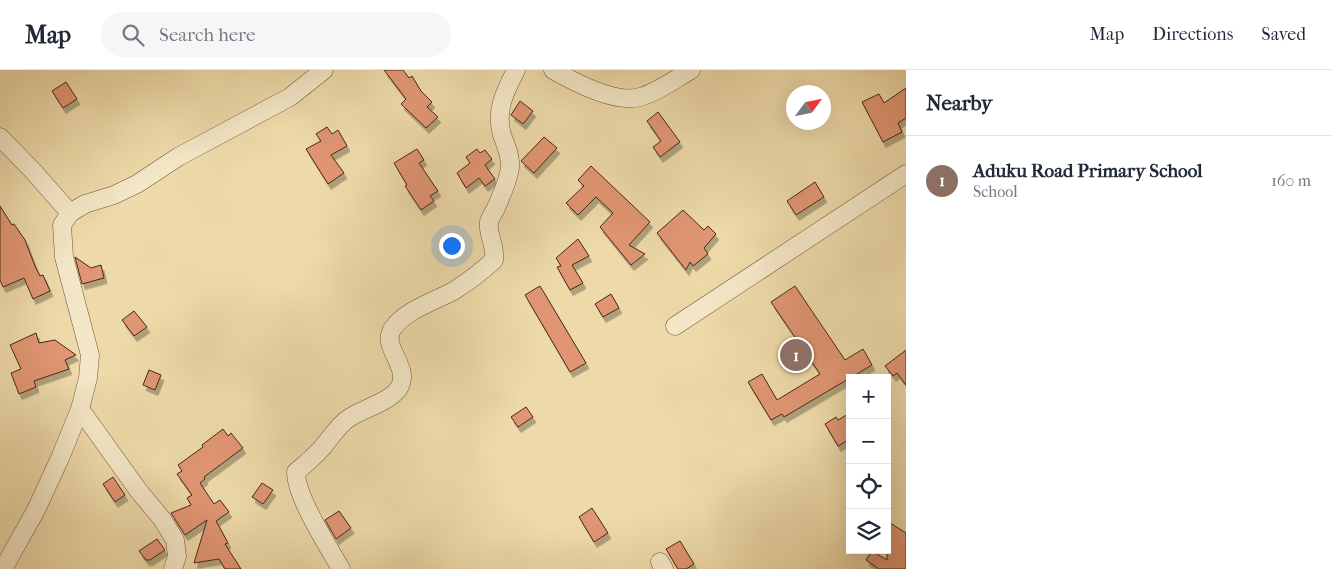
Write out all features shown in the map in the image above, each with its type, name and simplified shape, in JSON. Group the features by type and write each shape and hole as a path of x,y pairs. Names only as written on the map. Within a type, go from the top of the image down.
{"street":[{"path":"3,569 36,510 80,409 88,378 90,355 64,257 62,225 70,213 85,204 114,195 137,184 178,157 290,97 324,70"},
{"path":"341,569 302,499 296,479 296,472 320,450 347,419 365,408 384,401 394,394 401,385 403,376 391,345 390,335 394,327 410,314 455,290 494,260 495,250 489,222 504,189 510,169 510,156 499,124 500,110 503,95 516,70"},
{"path":"554,70 587,89 628,99 640,98 649,94 691,70"},
{"path":"0,137 70,213"},
{"path":"675,326 906,174"},
{"path":"80,409 138,490 162,519 175,540 177,556 173,569"}],"building":[{"path":"384,70 403,70 409,78 412,76 421,91 432,102 427,107 438,117 426,128 401,104 406,99"},
{"path":"66,82 77,99 63,108 52,91"},
{"path":"906,88 906,118 898,123 902,132 883,142 862,102 879,94 884,103"},
{"path":"520,101 533,111 523,124 511,115"},
{"path":"658,112 680,142 660,157 653,147 661,141 647,121"},
{"path":"327,127 332,134 338,130 347,146 331,155 344,173 328,184 306,149 321,141 316,134"},
{"path":"544,137 557,148 534,173 521,161"},
{"path":"417,149 424,160 419,163 438,191 430,196 434,201 421,210 405,186 407,185 394,163"},
{"path":"477,149 480,153 485,150 492,159 485,165 495,179 485,186 479,178 466,188 457,173 470,163 466,157"},
{"path":"591,166 650,222 629,245 645,254 631,265 600,227 613,213 596,197 578,215 566,203 584,186 578,180"},
{"path":"815,182 824,197 796,215 787,201"},
{"path":"0,206 12,225 14,224 25,240 35,266 40,276 43,275 50,291 33,299 24,278 3,287 0,280"},
{"path":"683,210 704,230 708,226 716,234 704,248 708,254 693,266 690,262 686,270 657,233"},
{"path":"578,239 589,256 572,265 583,283 570,290 557,267 561,266 556,258"},
{"path":"75,257 91,268 101,265 104,278 82,284"},
{"path":"540,286 586,363 570,372 525,295"},
{"path":"795,286 845,360 863,349 872,365 857,374 846,374 846,380 784,417 782,414 771,420 748,382 762,374 777,400 820,374 771,302"},
{"path":"611,294 619,308 603,317 595,304"},
{"path":"134,311 147,327 134,336 122,320"},
{"path":"36,333 39,343 55,340 76,355 65,360 69,369 34,381 36,387 19,394 11,373 21,369 10,345"},
{"path":"906,350 906,385 897,373 893,376 885,366"},
{"path":"149,370 161,375 155,390 143,385"},
{"path":"526,407 533,417 518,427 511,417"},
{"path":"846,415 846,441 838,446 825,424 836,417 838,420"},
{"path":"223,429 228,436 231,433 243,448 204,477 205,479 200,483 214,504 220,500 229,512 216,521 228,543 225,544 241,569 225,569 219,559 194,563 207,520 185,535 171,513 191,505 187,498 192,495 177,474 182,471 178,465 203,447 202,445"},
{"path":"113,477 125,495 115,502 103,484"},
{"path":"262,483 273,490 263,504 252,497"},
{"path":"592,508 608,533 594,542 579,517"},
{"path":"339,511 351,528 336,539 325,520"},
{"path":"891,524 906,533 906,569 879,569 866,560 870,554 877,554 887,560 887,554 891,554"},
{"path":"157,539 165,550 150,560 146,560 139,551"},
{"path":"680,541 694,564 686,569 678,569 666,549"}],"place":[{"name":"Aduku Road Primary School","path":"796,355"}]}
